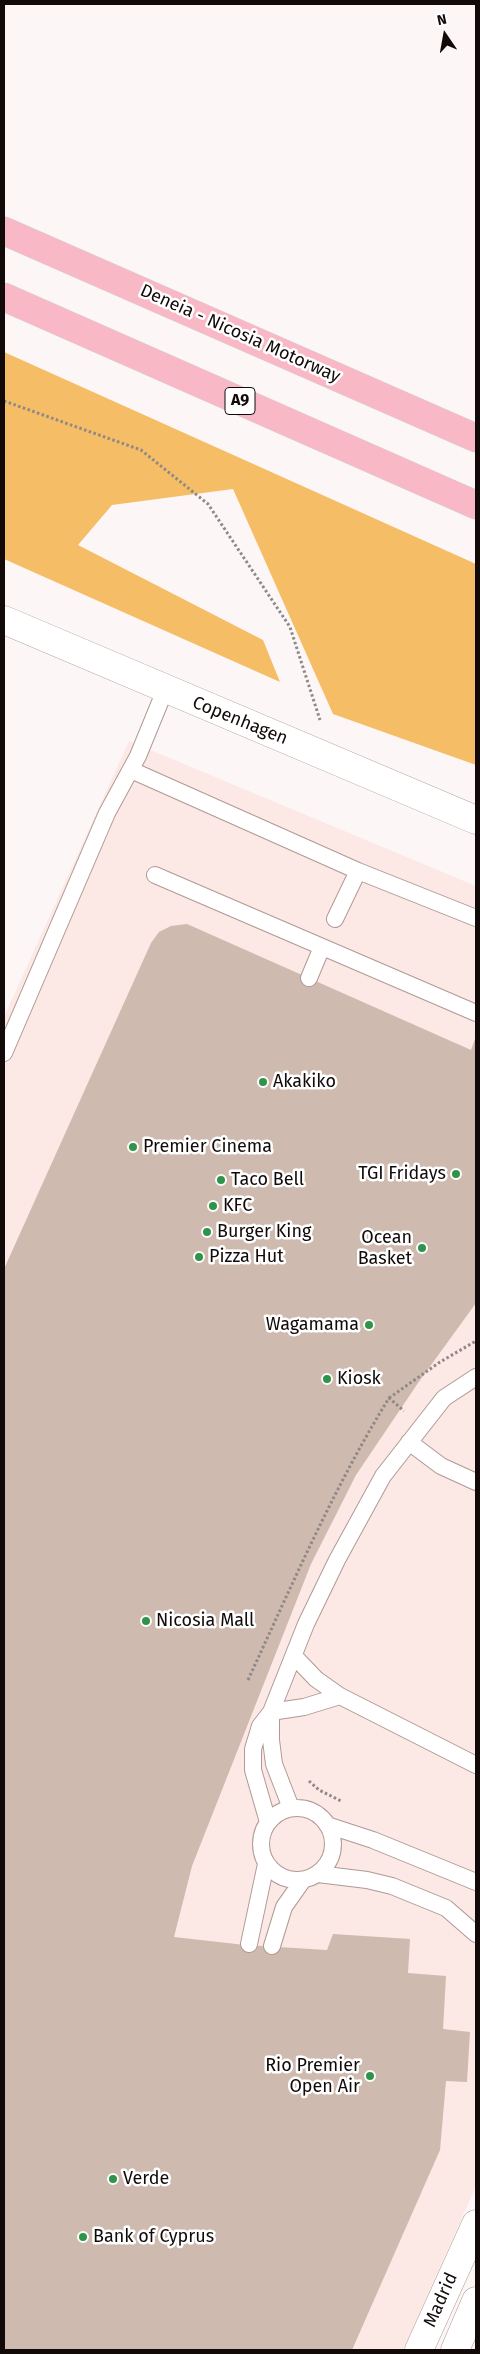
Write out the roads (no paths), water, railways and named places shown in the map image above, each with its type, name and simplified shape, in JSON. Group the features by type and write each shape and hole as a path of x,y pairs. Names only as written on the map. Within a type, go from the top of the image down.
{"highway":[{"name":"Deneia - Nicosia Motorway","path":"4,231 476,438"},
{"name":"A9","path":"4,297 476,505"}],"street":[{"name":"Copenhagen","path":"4,620 165,690 476,820"},
{"name":"Madrid","path":"419,2350 476,2224"},
{"name":"Madrid","path":"455,2350 476,2301"}],"lane":[{"path":"4,1054 107,813 131,770 165,690"},
{"path":"131,770 358,871 476,918"},
{"path":"335,919 358,871"},
{"path":"155,875 476,1013"},
{"path":"309,978 322,947"},
{"path":"268,1822 253,1770 253,1749 260,1726 270,1712 306,1624 337,1560 383,1476 444,1398 476,1377"},
{"path":"409,1442 441,1466 476,1482"},
{"path":"294,1656 316,1679 340,1696 476,1765"},
{"path":"270,1712 304,1707 340,1696"},
{"path":"270,1712 274,1764 292,1808"},
{"path":"476,1882 373,1840 328,1825 317,1814 309,1810 292,1808 275,1815 268,1822 261,1838 262,1856 266,1864 274,1873 284,1878 310,1877 367,1880 392,1886 446,1908 476,1934"},
{"path":"272,1946 284,1907 310,1877 326,1866 332,1855 333,1844 328,1825"},
{"path":"249,1944 266,1864"}],"place":[{"name":"Akakiko","path":"263,1082"},
{"name":"Premier Cinema","path":"133,1147"},
{"name":"TGI Fridays","path":"456,1174"},
{"name":"Taco Bell","path":"221,1180"},
{"name":"KFC","path":"213,1206"},
{"name":"Burger King","path":"207,1232"},
{"name":"Ocean Basket","path":"422,1248"},
{"name":"Pizza Hut","path":"199,1257"},
{"name":"Wagamama","path":"369,1325"},
{"name":"Kiosk","path":"327,1379"},
{"name":"Nicosia Mall","path":"146,1621"},
{"name":"Rio Premier Open Air","path":"370,2076"},
{"name":"Verde","path":"113,2179"},
{"name":"Bank of Cyprus","path":"83,2237"}]}
